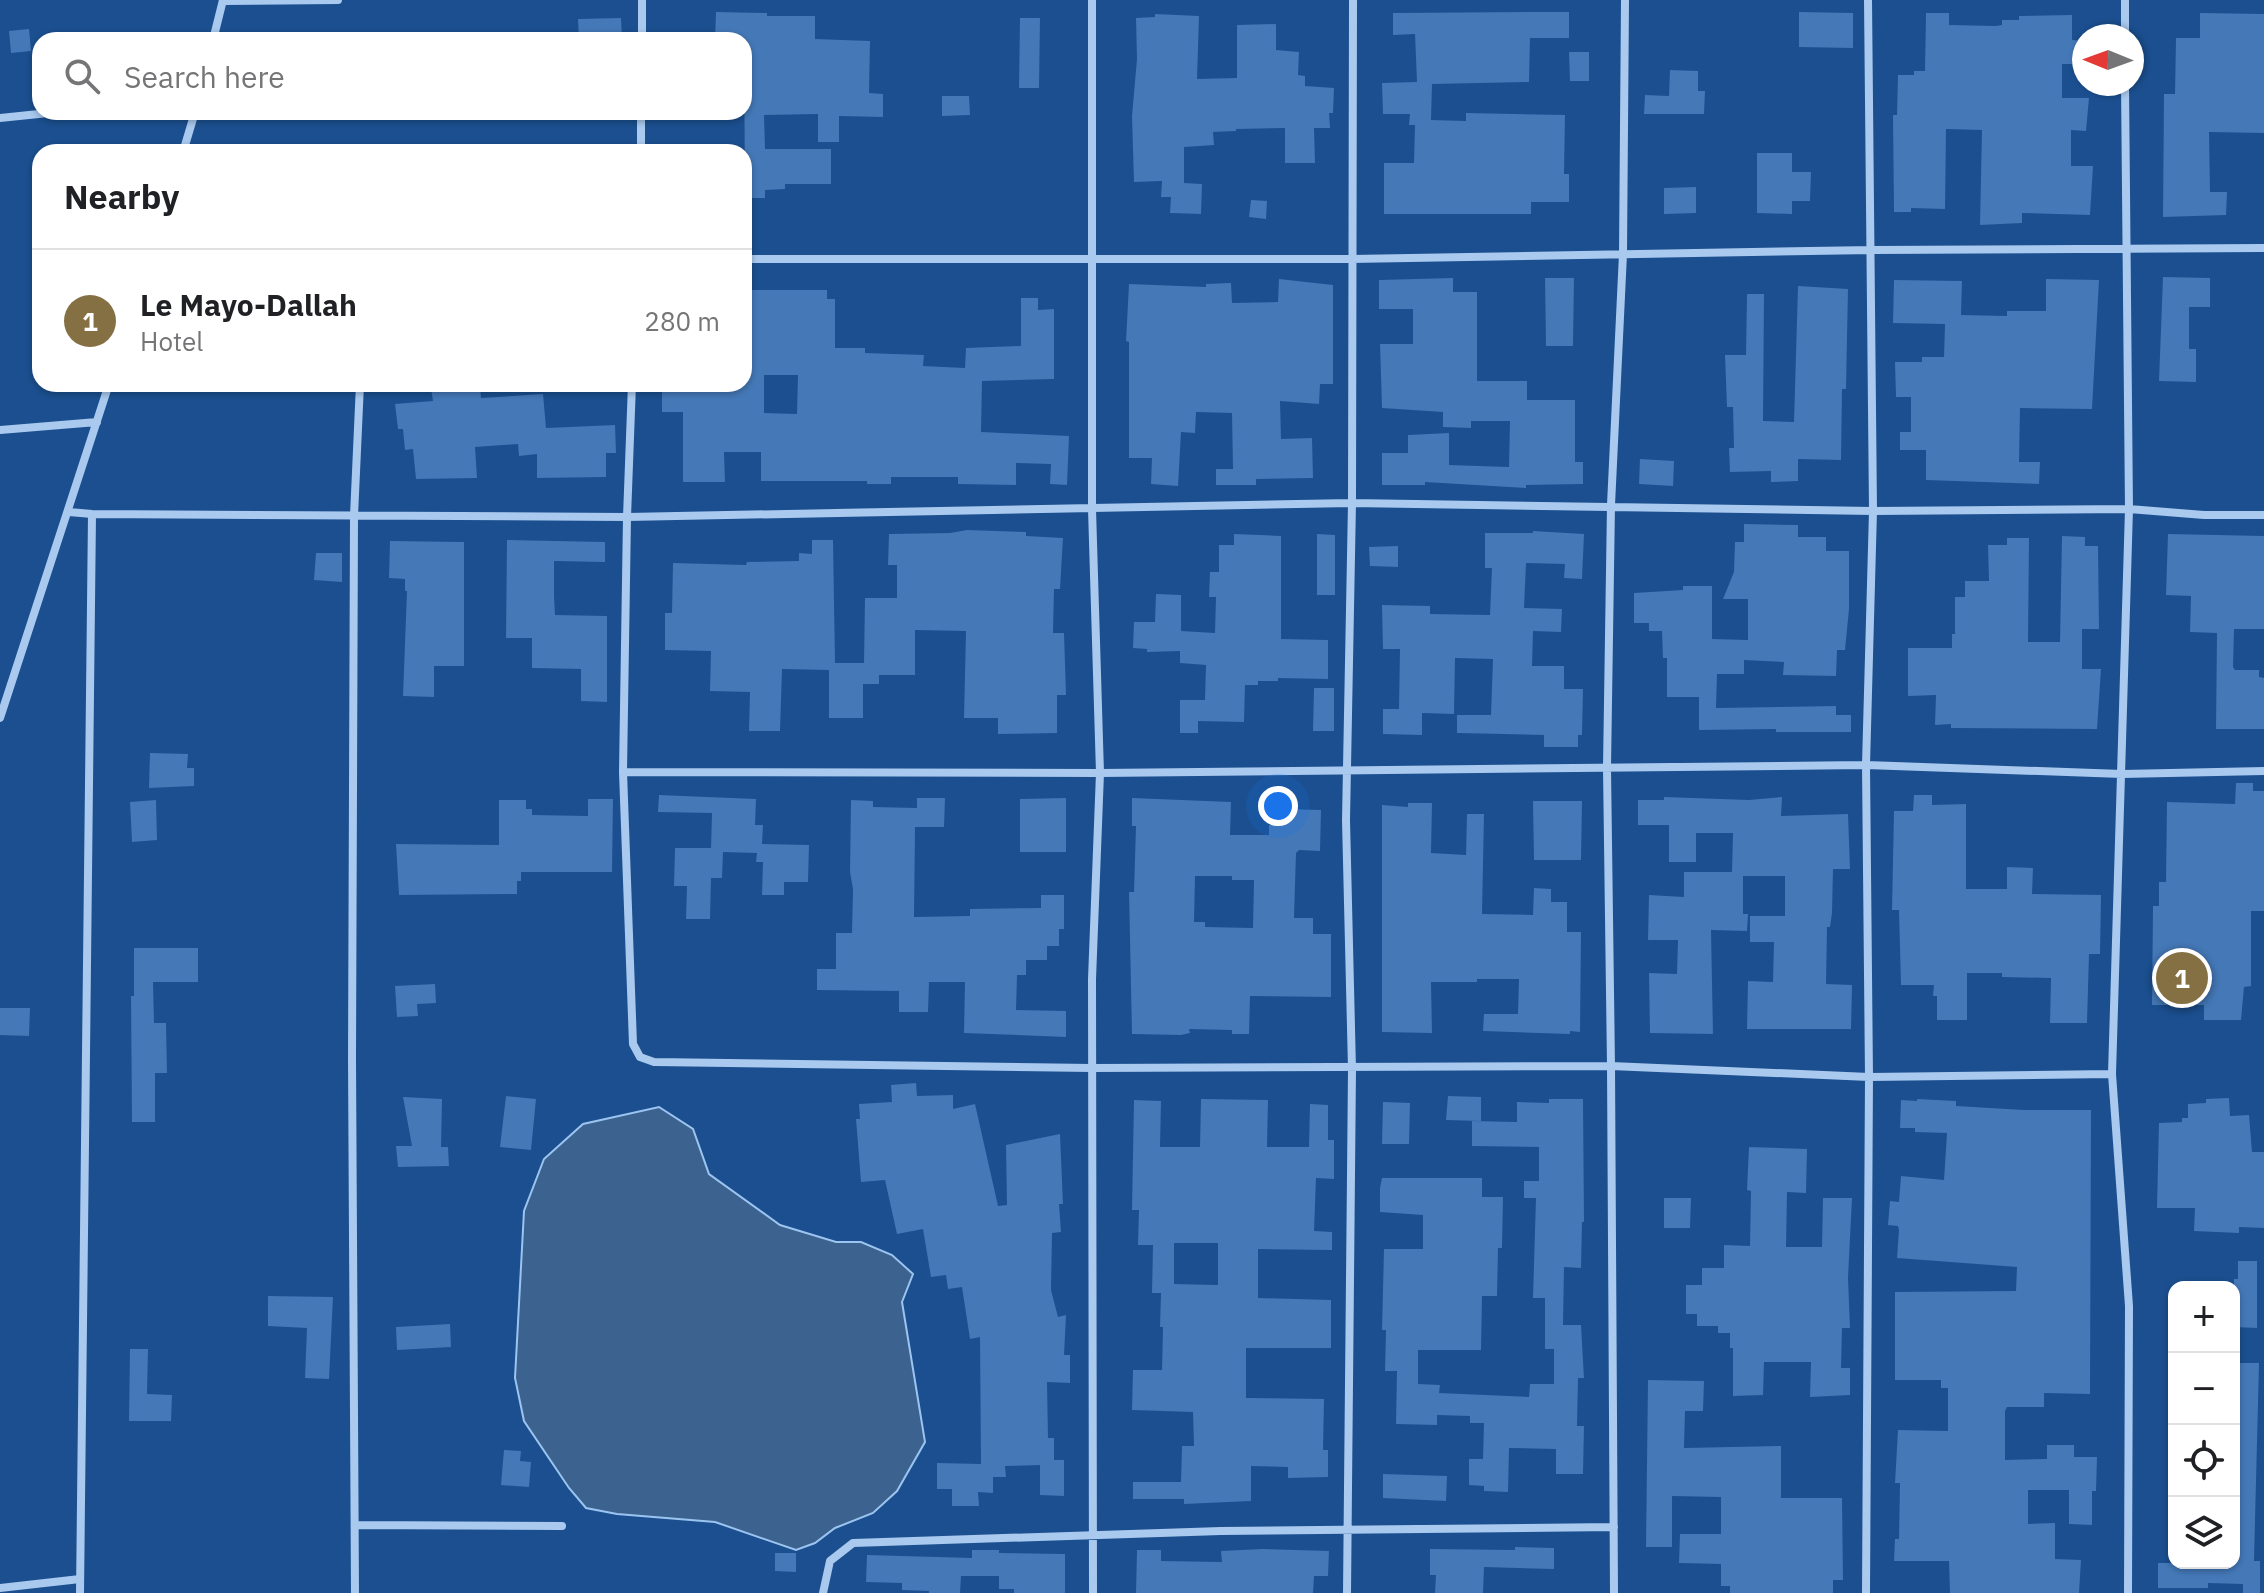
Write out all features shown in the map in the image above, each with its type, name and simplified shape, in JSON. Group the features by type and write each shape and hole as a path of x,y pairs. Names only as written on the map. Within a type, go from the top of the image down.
{"street":[{"path":"215,32 223,1 338,0"},
{"path":"642,0 642,32"},
{"path":"1092,0 1092,509 1100,773 1092,979 1093,1593"},
{"path":"1347,1593 1352,1069 1346,820 1352,503 1353,0"},
{"path":"1614,1593 1607,768 1611,505 1623,254 1625,0"},
{"path":"1866,1593 1869,1077 1866,765 1873,511 1868,0"},
{"path":"2125,0 2125,24"},
{"path":"2125,96 2129,509 2112,1074 2129,1306 2128,1593"},
{"path":"0,118 32,115"},
{"path":"185,144 193,120"},
{"path":"641,120 641,144"},
{"path":"752,259 1351,259 1872,250 2264,248"},
{"path":"0,718 106,392"},
{"path":"355,1593 352,1059 354,516 360,392"},
{"path":"632,392 623,772 633,1044 640,1057 654,1062 1092,1068 1611,1066 1869,1077 2112,1074"},
{"path":"0,430 97,422"},
{"path":"69,512 627,517 1352,503 1873,511 2129,509 2204,515 2264,515"},
{"path":"80,1593 92,514"},
{"path":"623,772 1100,773 1866,765 2122,774 2264,771"},
{"path":"355,1525 562,1526"},
{"path":"823,1593 830,1561 853,1543 1093,1535 1614,1527"},
{"path":"0,1588 80,1579"}],"water":[{"path":"659,1107 693,1129 709,1174 780,1225 836,1242 861,1242 892,1255 913,1274 902,1302 925,1442 897,1491 873,1513 835,1528 815,1543 796,1550 715,1522 617,1514 586,1508 524,1421 515,1378 524,1211 544,1159 583,1124"}],"building":[{"path":"716,12 767,13 767,16 815,16 815,39 870,41 869,93 883,94 883,117 839,116 839,142 818,142 818,114 764,115 765,149 831,149 831,184 785,184 785,189 765,190 765,198 752,198 752,144 745,144 745,120 752,120 752,32 715,32"},
{"path":"1569,12 1569,38 1530,38 1529,82 1432,84 1431,120 1466,121 1466,113 1565,115 1564,174 1569,174 1569,202 1531,202 1531,214 1384,214 1384,163 1414,163 1415,125 1409,125 1410,114 1383,114 1382,83 1417,82 1415,34 1393,35 1393,13"},
{"path":"1799,12 1853,13 1853,48 1799,47"},
{"path":"1926,13 1949,13 1949,25 1996,26 2002,25 2002,20 2019,20 2019,16 2072,15 2072,64 2062,64 2062,98 2089,98 2086,131 2071,130 2071,166 2093,166 2090,215 2022,213 2022,223 1980,225 1982,130 1946,129 1945,209 1911,208 1911,212 1894,212 1893,115 1897,115 1898,75 1925,71"},
{"path":"2200,13 2264,14 2264,133 2209,132 2210,192 2227,192 2226,215 2163,217 2164,94 2175,94 2176,38 2200,38"},
{"path":"1155,14 1199,16 1197,79 1237,78 1237,25 1276,24 1276,50 1299,52 1298,75 1305,76 1305,86 1334,88 1333,113 1329,113 1330,128 1314,128 1315,163 1285,163 1285,128 1236,129 1213,132 1214,145 1184,147 1184,183 1202,184 1201,214 1170,213 1171,197 1161,197 1162,181 1134,182 1132,116 1137,59 1136,18 1155,17"},
{"path":"621,18 622,32 579,32 578,19"},
{"path":"1020,18 1040,18 1039,88 1019,88"},
{"path":"29,29 31,51 11,53 9,31"},
{"path":"1569,52 1589,52 1589,81 1570,81"},
{"path":"1670,70 1698,71 1698,91 1705,91 1704,114 1644,114 1645,95 1669,96"},
{"path":"942,96 969,96 970,115 942,116"},
{"path":"1757,153 1792,153 1792,172 1811,172 1810,201 1792,201 1792,214 1757,213"},
{"path":"1696,187 1696,213 1664,214 1664,188"},
{"path":"1251,200 1267,201 1266,219 1249,217"},
{"path":"2163,277 2210,278 2210,307 2189,307 2189,349 2196,349 2196,382 2159,381"},
{"path":"1453,278 1453,292 1477,292 1477,381 1527,381 1527,400 1575,400 1575,462 1583,462 1583,484 1526,485 1526,488 1425,482 1425,485 1382,485 1382,453 1408,453 1408,435 1449,433 1449,465 1509,467 1510,421 1471,421 1471,428 1443,427 1443,412 1382,408 1380,344 1413,344 1413,309 1379,309 1379,280"},
{"path":"1545,278 1574,278 1573,346 1546,346"},
{"path":"1279,279 1333,285 1333,384 1320,384 1319,404 1280,401 1281,439 1312,438 1313,478 1256,479 1256,485 1216,485 1216,469 1233,469 1232,413 1196,412 1195,433 1181,432 1178,486 1151,484 1152,458 1129,458 1129,342 1126,341 1129,284 1206,287 1206,284 1231,283 1232,303 1278,302"},
{"path":"2046,279 2099,280 2092,409 2020,408 2019,462 2040,462 2039,484 1926,480 1926,450 1900,450 1900,432 1911,432 1911,397 1896,397 1895,362 1922,362 1922,357 1944,357 1945,324 1893,323 1894,280 1962,281 1961,315 2007,316 2007,311 2046,311"},
{"path":"1798,286 1848,289 1841,460 1798,459 1798,481 1771,482 1771,471 1730,472 1729,448 1734,448 1733,407 1727,407 1725,355 1746,355 1747,294 1764,294 1763,421 1794,422"},
{"path":"752,290 827,290 827,299 835,299 835,348 865,348 865,353 924,355 923,366 965,368 966,348 1021,346 1021,298 1038,298 1038,310 1054,309 1054,379 982,381 981,432 1069,436 1067,485 1050,484 1051,464 1016,463 1016,485 958,484 958,477 891,477 891,484 867,484 867,481 761,481 761,452 724,452 725,482 683,482 683,412 662,412 662,392 752,392","holes":["764,375 798,375 797,414 764,413"]},
{"path":"432,392 481,392 481,398 543,394 546,428 615,425 616,453 606,453 606,477 537,478 537,454 519,456 518,444 475,447 477,478 416,479 413,449 405,450 403,429 398,429 395,404 433,401"},
{"path":"1640,459 1674,461 1673,486 1639,484"},
{"path":"1744,524 1798,525 1798,537 1826,537 1826,551 1849,551 1845,650 1837,650 1836,676 1783,675 1784,662 1744,660 1744,674 1717,674 1716,708 1836,706 1836,715 1851,715 1851,732 1699,730 1699,697 1667,697 1667,658 1663,658 1662,631 1649,631 1649,623 1634,623 1634,593 1683,590 1683,586 1712,586 1712,639 1748,640 1748,599 1723,599 1734,572 1735,542 1744,542"},
{"path":"967,530 1026,532 1026,536 1063,538 1060,589 1054,589 1053,633 1064,633 1066,695 1057,695 1057,733 998,734 998,718 964,718 966,631 915,630 915,675 879,675 879,684 863,684 863,718 829,718 829,670 782,669 780,731 749,731 750,692 710,691 711,651 665,650 665,613 672,613 673,563 746,565 747,562 799,561 799,553 812,554 812,540 833,540 835,663 864,663 865,598 897,598 897,565 888,565 889,534"},
{"path":"1533,531 1584,534 1582,579 1564,578 1565,564 1526,563 1524,608 1562,609 1561,632 1533,631 1532,666 1564,666 1564,689 1583,689 1582,735 1578,735 1578,747 1544,747 1544,735 1457,733 1457,715 1491,715 1493,659 1455,658 1454,714 1422,713 1422,735 1383,734 1383,709 1399,709 1400,649 1383,649 1382,605 1430,606 1430,614 1490,615 1492,568 1485,568 1485,533"},
{"path":"1234,534 1281,536 1281,639 1328,640 1328,679 1278,678 1278,681 1258,681 1258,685 1245,685 1244,722 1198,721 1198,733 1180,733 1180,700 1205,700 1206,665 1180,663 1180,651 1147,652 1147,649 1133,648 1134,622 1155,622 1156,594 1181,595 1181,631 1215,633 1216,597 1209,597 1210,572 1219,572 1219,545 1234,545"},
{"path":"1317,534 1335,535 1335,595 1317,595"},
{"path":"2168,534 2264,536 2264,629 2234,629 2233,667 2235,670 2259,670 2259,677 2264,678 2264,729 2216,729 2217,633 2190,632 2191,596 2166,595"},
{"path":"2062,536 2085,537 2085,546 2098,546 2099,629 2082,629 2082,669 2101,669 2097,729 1951,728 1951,724 1935,725 1936,695 1908,696 1908,648 1952,648 1955,597 1965,597 1965,581 1989,581 1988,545 2007,545 2007,538 2029,538 2028,642 2060,642"},
{"path":"507,540 605,542 605,562 554,561 554,596 555,615 607,616 607,702 581,701 581,669 532,668 532,638 506,638"},
{"path":"390,541 464,542 464,666 434,666 434,697 403,696 407,591 405,579 389,578"},
{"path":"1398,546 1398,567 1370,566 1369,547"},
{"path":"316,553 342,553 342,582 314,580"},
{"path":"1314,688 1334,688 1334,731 1313,731"},
{"path":"150,753 188,754 187,768 194,768 194,786 149,788"},
{"path":"2236,783 2253,783 2253,791 2264,791 2264,911 2251,911 2251,986 2244,987 2241,1020 2204,1020 2204,1005 2152,1005 2153,906 2159,906 2159,882 2166,882 2167,802 2235,804"},
{"path":"659,795 756,799 755,825 763,825 762,844 809,845 808,882 784,882 784,895 762,895 763,862 756,862 757,853 723,852 722,878 711,878 710,919 686,919 687,886 674,886 675,848 711,848 712,813 658,812"},
{"path":"1914,795 1932,795 1932,805 1966,804 1966,889 2007,889 2007,867 2033,868 2032,894 2101,895 2100,954 2089,954 2087,1023 2050,1023 2051,978 1967,973 1967,1020 1937,1020 1934,985 1901,985 1899,910 1892,910 1894,811 1913,811"},
{"path":"1664,797 1749,800 1782,797 1781,816 1848,814 1850,869 1833,869 1832,913 1830,927 1827,927 1826,984 1852,985 1851,1029 1747,1029 1748,981 1773,982 1774,942 1750,942 1750,916 1785,916 1785,876 1743,876 1743,914 1748,914 1747,931 1711,930 1713,1034 1650,1033 1649,973 1677,974 1678,940 1648,940 1649,895 1684,897 1684,872 1732,872 1733,833 1696,833 1696,862 1669,862 1669,825 1638,825 1638,800 1664,800"},
{"path":"917,798 945,798 944,827 915,827 914,917 970,916 970,909 1041,908 1041,895 1064,895 1064,929 1059,929 1059,946 1047,946 1047,960 1026,960 1026,975 1017,975 1016,1010 1066,1011 1066,1037 964,1033 965,982 929,982 928,1012 899,1012 899,991 817,990 817,969 836,969 836,933 852,933 851,800 873,801 873,807 917,808"},
{"path":"1066,798 1066,852 1020,852 1020,799"},
{"path":"1132,798 1231,802 1230,835 1269,835 1269,825 1283,825 1283,809 1321,810 1320,851 1299,850 1296,853 1294,918 1313,918 1313,934 1331,934 1331,997 1250,996 1249,1034 1232,1034 1232,1030 1189,1029 1190,1033 1181,1035 1132,1034 1129,892 1134,892 1136,826 1132,826","holes":["1195,876 1232,876 1232,880 1254,880 1253,928 1205,927 1205,922 1194,922"]},
{"path":"588,799 613,799 612,872 521,872 517,894 399,895 396,844 499,845 499,800 526,800 526,809 532,809 532,815 588,816"},
{"path":"156,800 157,840 132,842 130,802"},
{"path":"1533,801 1582,801 1581,860 1534,860"},
{"path":"1408,803 1432,803 1431,853 1466,855 1467,814 1484,814 1482,914 1533,915 1534,888 1551,889 1551,902 1567,902 1567,932 1581,932 1580,1032 1483,1031 1484,1014 1518,1014 1519,979 1477,979 1477,982 1431,982 1432,1033 1382,1032 1382,805 1408,807"},
{"path":"134,948 198,948 198,982 153,982 154,1023 166,1023 167,1073 155,1073 155,1122 132,1122 131,996 134,996"},
{"path":"435,984 436,1003 417,1004 418,1016 397,1017 395,986"},
{"path":"0,1008 30,1008 29,1036 0,1035"},
{"path":"916,1083 917,1096 953,1095 953,1109 975,1104 998,1206 1007,1205 1006,1145 1060,1134 1063,1204 1059,1204 1061,1232 1052,1233 1051,1290 1058,1317 1066,1315 1064,1355 1070,1355 1070,1383 1047,1382 1048,1438 1054,1438 1054,1460 1064,1460 1064,1496 1040,1495 1040,1465 1005,1466 1006,1477 993,1477 993,1493 978,1492 979,1506 952,1506 952,1489 937,1489 937,1463 981,1464 980,1337 970,1339 962,1287 948,1289 946,1275 931,1277 923,1229 897,1234 885,1180 861,1182 856,1119 860,1119 859,1104 892,1102 891,1085"},
{"path":"506,1096 536,1099 531,1150 500,1147"},
{"path":"1448,1096 1481,1097 1481,1121 1446,1120"},
{"path":"403,1097 442,1099 441,1147 448,1147 449,1166 398,1167 396,1146 412,1146"},
{"path":"2229,1098 2230,1116 2249,1115 2252,1152 2264,1152 2264,1228 2239,1227 2239,1233 2194,1231 2195,1208 2157,1208 2159,1123 2182,1122 2182,1118 2188,1118 2188,1104"},
{"path":"1201,1099 1268,1100 1267,1147 1309,1147 1310,1104 1328,1105 1328,1140 1334,1140 1334,1179 1316,1178 1314,1231 1332,1232 1332,1250 1258,1249 1258,1298 1331,1300 1331,1348 1246,1348 1246,1398 1324,1399 1323,1450 1328,1450 1328,1477 1288,1478 1288,1467 1251,1466 1251,1501 1184,1504 1184,1499 1133,1499 1133,1482 1181,1482 1182,1446 1194,1446 1193,1412 1132,1410 1133,1370 1162,1370 1163,1327 1160,1327 1161,1293 1152,1293 1153,1245 1138,1245 1139,1210 1132,1210 1134,1100 1161,1101 1160,1147 1200,1147","holes":["1174,1243 1218,1243 1218,1285 1174,1284"]},
{"path":"1549,1099 1583,1099 1584,1222 1581,1268 1564,1267 1563,1325 1581,1325 1584,1378 1578,1378 1577,1426 1584,1426 1583,1474 1556,1474 1556,1449 1509,1448 1508,1492 1484,1491 1484,1486 1469,1485 1469,1459 1483,1459 1484,1423 1470,1423 1470,1416 1437,1415 1437,1425 1396,1424 1397,1371 1385,1371 1386,1330 1382,1330 1384,1249 1423,1249 1423,1215 1380,1212 1380,1188 1382,1178 1482,1178 1482,1197 1503,1197 1497,1296 1482,1296 1481,1350 1418,1350 1418,1384 1440,1385 1439,1393 1529,1397 1530,1384 1554,1384 1554,1349 1545,1349 1545,1298 1533,1298 1536,1198 1524,1198 1524,1181 1539,1181 1539,1147 1472,1146 1472,1121 1517,1122 1517,1102 1549,1103"},
{"path":"1901,1100 1956,1101 1956,1106 2091,1110 2090,1394 2044,1393 2044,1407 2007,1407 2005,1411 2005,1460 2047,1459 2047,1445 2074,1445 2074,1457 2097,1457 2096,1491 2092,1491 2092,1525 2069,1524 2069,1490 2028,1490 2028,1524 2055,1523 2055,1559 2081,1560 2079,1593 1950,1593 1949,1561 1894,1561 1895,1539 1899,1539 1900,1483 1895,1483 1898,1430 1948,1431 1948,1388 1941,1388 1941,1380 1895,1380 1895,1292 2016,1291 2017,1267 1897,1258 1898,1226 1888,1225 1890,1201 1899,1202 1901,1176 1944,1180 1947,1133 1900,1128"},
{"path":"1383,1102 1410,1103 1409,1144 1382,1144"},
{"path":"1749,1147 1807,1149 1806,1193 1787,1192 1786,1247 1822,1247 1823,1198 1852,1198 1848,1278 1850,1328 1842,1328 1841,1368 1850,1368 1850,1395 1810,1397 1811,1362 1764,1362 1763,1395 1733,1396 1730,1333 1718,1333 1718,1326 1697,1326 1697,1314 1686,1314 1686,1285 1702,1285 1702,1268 1724,1268 1724,1245 1750,1246 1751,1191 1747,1190"},
{"path":"1664,1198 1691,1198 1690,1228 1664,1228"},
{"path":"2238,1261 2257,1261 2257,1328 2240,1327 2240,1281 2234,1281 2238,1279"},
{"path":"268,1296 333,1297 329,1379 305,1378 307,1328 268,1326"},
{"path":"450,1324 451,1347 397,1350 396,1327"},
{"path":"130,1349 148,1349 147,1394 172,1395 171,1421 129,1421"},
{"path":"2240,1363 2259,1363 2254,1561 2260,1561 2260,1593 2243,1593 2243,1584 2208,1583 2208,1588 2158,1588 2158,1563 2168,1563 2168,1569 2240,1569"},
{"path":"1648,1380 1704,1381 1703,1411 1685,1411 1684,1448 1781,1446 1781,1498 1842,1498 1843,1580 1833,1580 1833,1593 1730,1593 1730,1586 1721,1586 1721,1564 1679,1563 1680,1534 1721,1534 1721,1497 1672,1496 1672,1547 1646,1547"},
{"path":"504,1450 521,1451 520,1461 531,1462 529,1487 501,1485"},
{"path":"1383,1474 1447,1476 1446,1501 1383,1498"},
{"path":"1515,1547 1554,1548 1554,1569 1484,1567 1483,1593 1435,1593 1436,1575 1430,1575 1430,1549 1515,1550"},
{"path":"972,1550 1065,1554 1065,1593 1014,1593 1014,1589 999,1589 999,1576 961,1576 960,1593 902,1590 902,1583 866,1582 867,1555 972,1558"},
{"path":"1137,1550 1161,1550 1161,1561 1222,1562 1221,1551 1329,1551 1328,1576 1314,1576 1313,1593 1136,1593"},
{"path":"775,1553 796,1553 796,1572 775,1571"}],"place":[{"name":"Le Mayo-Dallah","path":"2182,978"}]}
